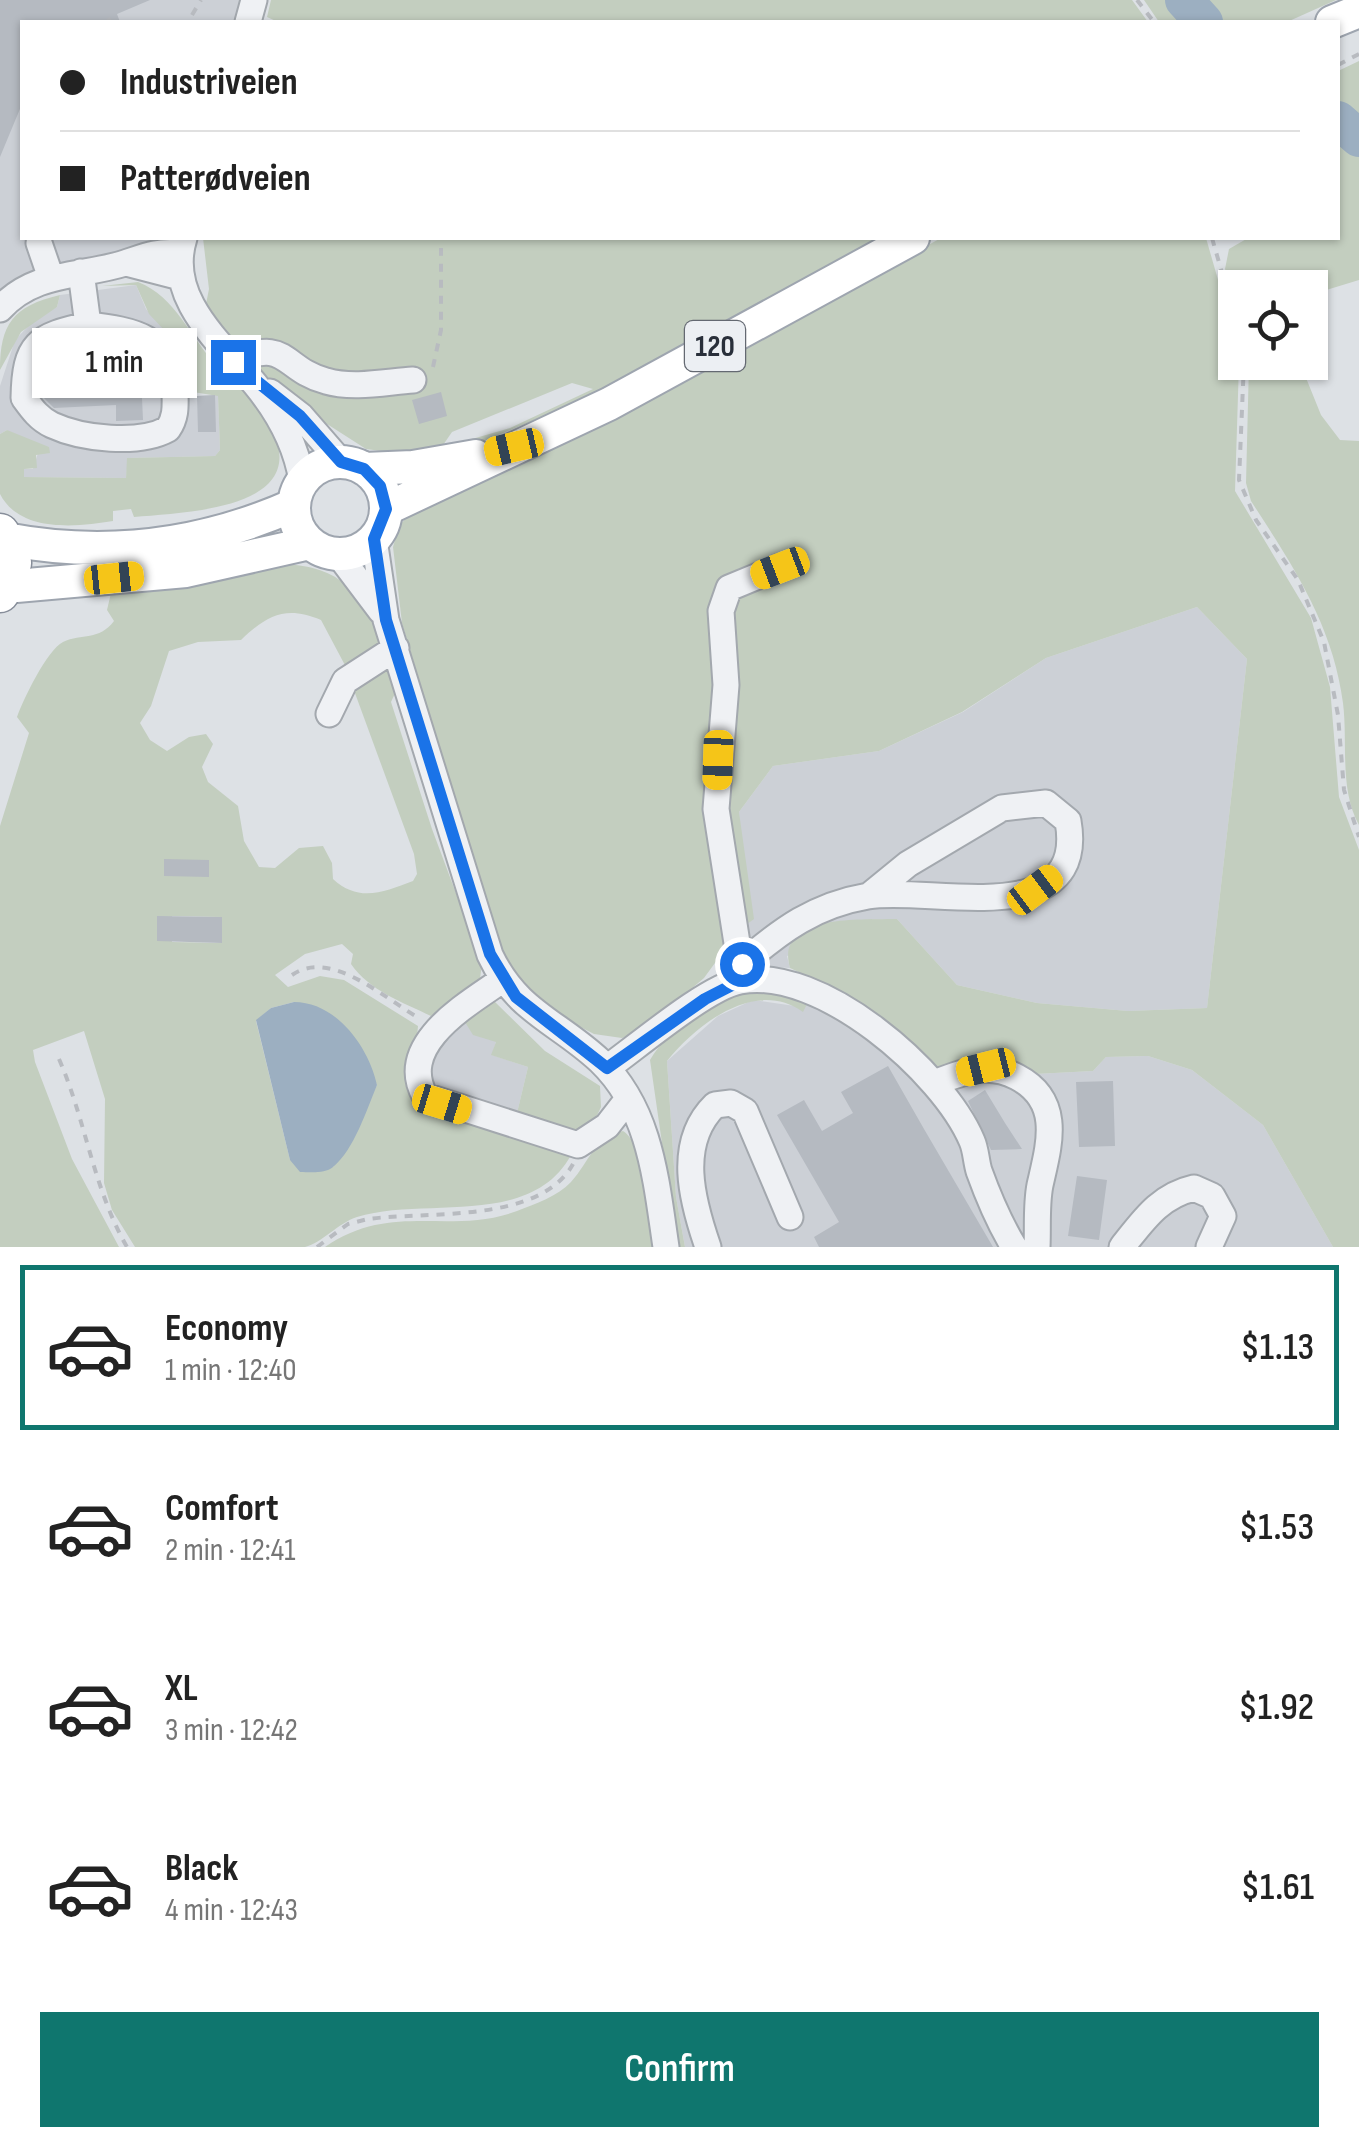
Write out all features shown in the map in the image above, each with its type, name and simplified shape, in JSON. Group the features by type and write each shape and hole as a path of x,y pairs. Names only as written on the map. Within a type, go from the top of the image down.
{"highway":[{"path":"2,536 12,563 2,590"}],"main road":[{"name":"120","path":"2,590 186,570 324,549 358,550 380,524 514,447 609,404 909,240"},
{"name":"120","path":"2,536 71,548 147,545 216,535 298,493 319,467 414,467 514,447"},
{"path":"352,466 380,486 380,524"},
{"path":"298,493 297,526 324,549"}],"street":[{"path":"39,242 50,278"},
{"path":"0,308 21,290 50,278 181,256 202,321 233,362 300,416 352,466"},
{"path":"81,272 88,325"},
{"path":"88,325 130,329 162,350 174,372 176,410 168,429 152,435 97,436 73,432 12,399 28,355 38,341 88,325"},
{"path":"233,362 268,350 283,354 316,378 338,384 413,380"},
{"path":"254,382 286,430 298,493"},
{"path":"380,524 386,620 472,903 502,980 545,1022 607,1068 628,1099 652,1153 666,1247"},
{"path":"324,549 386,620"},
{"path":"742,972 719,848 716,809 726,684 722,611 728,588 780,568"},
{"path":"329,714 345,681 396,648"},
{"path":"607,1068 742,972 791,922 870,895 908,864 1002,808 1046,803 1068,820 1072,844 1066,867 1035,890 978,900 870,895"},
{"path":"742,972 781,981 843,1009 922,1066 937,1082 973,1142 978,1168 1014,1247"},
{"path":"502,980 435,1030 418,1083 425,1096 578,1146 608,1126 628,1099"},
{"path":"872,1030 918,1080 960,1150 978,1168"},
{"path":"937,1082 986,1067 1000,1068 1031,1084 1042,1097 1052,1134 1039,1187 1037,1247"},
{"path":"708,1247 694,1202 692,1139 714,1105 731,1103 745,1112 790,1217"},
{"path":"1122,1247 1148,1213 1165,1199 1194,1188 1212,1196 1222,1216 1210,1247"}],"path":[{"path":"192,15 200,0"},
{"path":"1137,0 1152,20"},
{"path":"1213,240 1221,270"},
{"path":"413,380 431,372 438,349 441,248"},
{"path":"1243,380 1238,480 1256,520 1298,580 1324,642 1332,671 1344,790 1359,837"},
{"path":"292,975 316,965 333,967 435,1030"},
{"path":"59,1059 78,1102 96,1185 127,1247"},
{"path":"317,1247 348,1224 368,1219 506,1207 543,1192 566,1176 578,1146"}],"shaded area":[{"path":"0,0 242,0 238,20 20,20 20,240 158,240 26,276 0,293"},
{"path":"136,285 146,309 183,350 197,396 218,395 220,450 215,456 128,458 126,478 24,477 24,469 33,469 38,453 7,430 0,434 0,386 15,340 38,316 57,307 60,295"},
{"path":"1197,607 1247,659 1207,1008 1128,1011 1037,1003 957,985 897,919 787,956 790,968 745,965 739,812 773,766 879,751 963,712 1046,658"},
{"path":"480,979 493,1000 496,1042 492,1055 528,1067 517,1113 443,1114 414,1102 405,1088 404,1074 419,1032 431,1016 471,990"},
{"path":"753,1000 795,1006 808,1002 849,1016 859,1003 938,1067 990,1055 1005,1056 1035,1074 1093,1071 1106,1057 1148,1056 1192,1070 1263,1125 1333,1247 685,1247 676,1197 667,1061 718,1016"}],"green space":[{"path":"271,0 1132,0 1147,20 274,20 267,17"},
{"path":"1144,0 1336,0 1291,20 1158,20"},
{"path":"1359,61 1359,280 1328,289 1328,270 1225,269 1229,249 1245,240 1340,240 1340,70"},
{"path":"203,240 879,240 598,393 477,444 412,455 366,449 313,415 255,367 255,359 360,381 236,346 206,304 209,289","holes":["572,383 593,389 510,428 441,448 452,432"]},
{"path":"937,240 1207,240 1218,280 1218,380 1238,380 1235,491 1311,618 1330,687 1339,797 1359,850 1359,1247 1333,1247 1263,1125 1192,1070 1148,1056 1106,1057 1093,1071 1035,1074 1005,1056 990,1055 937,1068 851,997 790,968 789,950 795,937 808,929 844,920 897,919 957,985 1037,1003 1128,1011 1207,1008 1247,659 1197,607 1046,658 962,712 879,751 773,766 739,812 754,919 739,930 704,978 642,1031 622,1038 594,1034 559,1016 521,984 497,940 402,623 393,547 399,526 413,510 658,394"},
{"path":"138,282 173,307 216,365 259,408 278,446 277,470 264,487 216,507 134,517 131,509 113,511 113,521 83,525 51,524 21,516 0,494 0,434 7,430 49,447 50,453 36,455 37,468 24,469 24,477 126,478 127,458 215,456 220,450 218,396 193,392 183,350 149,314 136,285 102,286"},
{"path":"60,295 57,307 21,332 0,370 3,340 12,319 31,305"},
{"path":"1249,380 1307,380 1321,415 1340,440 1359,441 1359,825 1349,796 1343,703 1330,648 1309,597 1251,501 1246,483"},
{"path":"282,564 320,570 358,597 384,646 347,669 321,620 297,613 278,615 241,640 198,642 169,651 151,706 140,723 150,740 167,751 189,737 206,734 213,744 202,767 208,782 238,806 244,841 259,867 275,868 299,848 323,846 332,863 333,879 352,891 382,892 413,881 417,874 414,854 352,685 391,662 398,687 391,702 432,829 482,963 480,979 471,990 431,1016 367,982 351,964 353,954 342,944 305,954 275,975 288,987 320,976 344,980 418,1026 406,1082 414,1102 571,1155 553,1178 530,1193 503,1202 384,1211 357,1217 305,1247 135,1247 112,1210 104,1183 105,1099 84,1031 33,1050 72,1159 119,1247 0,1247 0,826 29,733 17,717 36,676 57,647 70,639 102,631 114,621 107,610 111,593","holes":["172,916 222,917 222,943 172,942","294,1002 326,1016 346,1032 377,1085 333,1167 290,1160 256,1021 271,1008"]},
{"path":"762,990 808,1002 803,1012 785,1003 766,1000 728,1010 694,1033 667,1061 676,1197 685,1247 677,1247 650,1060 671,1034 699,1013"},
{"path":"493,1000 545,1051 600,1086 601,1107 593,1124 574,1132 517,1113 528,1067 491,1055 496,1042 473,1035 465,1022"},
{"path":"623,1131 631,1139 643,1167 655,1247 325,1247 374,1225 468,1221 524,1208 566,1187 604,1140"}],"water":[{"path":"294,1002 324,1010 349,1030 367,1056 377,1085 341,1160 322,1172 300,1172 290,1160 256,1020 271,1008"}],"building":[{"path":"0,0 150,0 117,14 119,20 20,20 20,109 0,157"},
{"path":"68,347 69,353 88,352 89,358 140,356 140,361 148,361 156,377 158,397 142,398 143,420 116,421 116,405 54,408 42,396 46,361"},
{"path":"441,392 447,416 419,424 412,400"},
{"path":"215,395 216,432 198,432 197,396"},
{"path":"164,859 209,860 209,877 164,876"},
{"path":"157,916 222,917 222,943 157,941"},
{"path":"888,1066 993,1247 819,1247 814,1237 839,1222 777,1115 804,1100 822,1131 853,1113 841,1092"},
{"path":"1113,1081 1115,1146 1079,1147 1076,1082"},
{"path":"985,1090 1022,1149 991,1150 968,1101"},
{"path":"1077,1176 1107,1180 1099,1240 1068,1236"}],"waterway":[{"path":"1184,0 1202,20"},
{"path":"1340,122 1359,138"}],"route":[{"path":"233,362 300,416 341,462 364,469 380,486 386,509 374,539 386,620 412,695 472,903 502,980 516,997 607,1068 705,999 742,980 742,964"}]}
